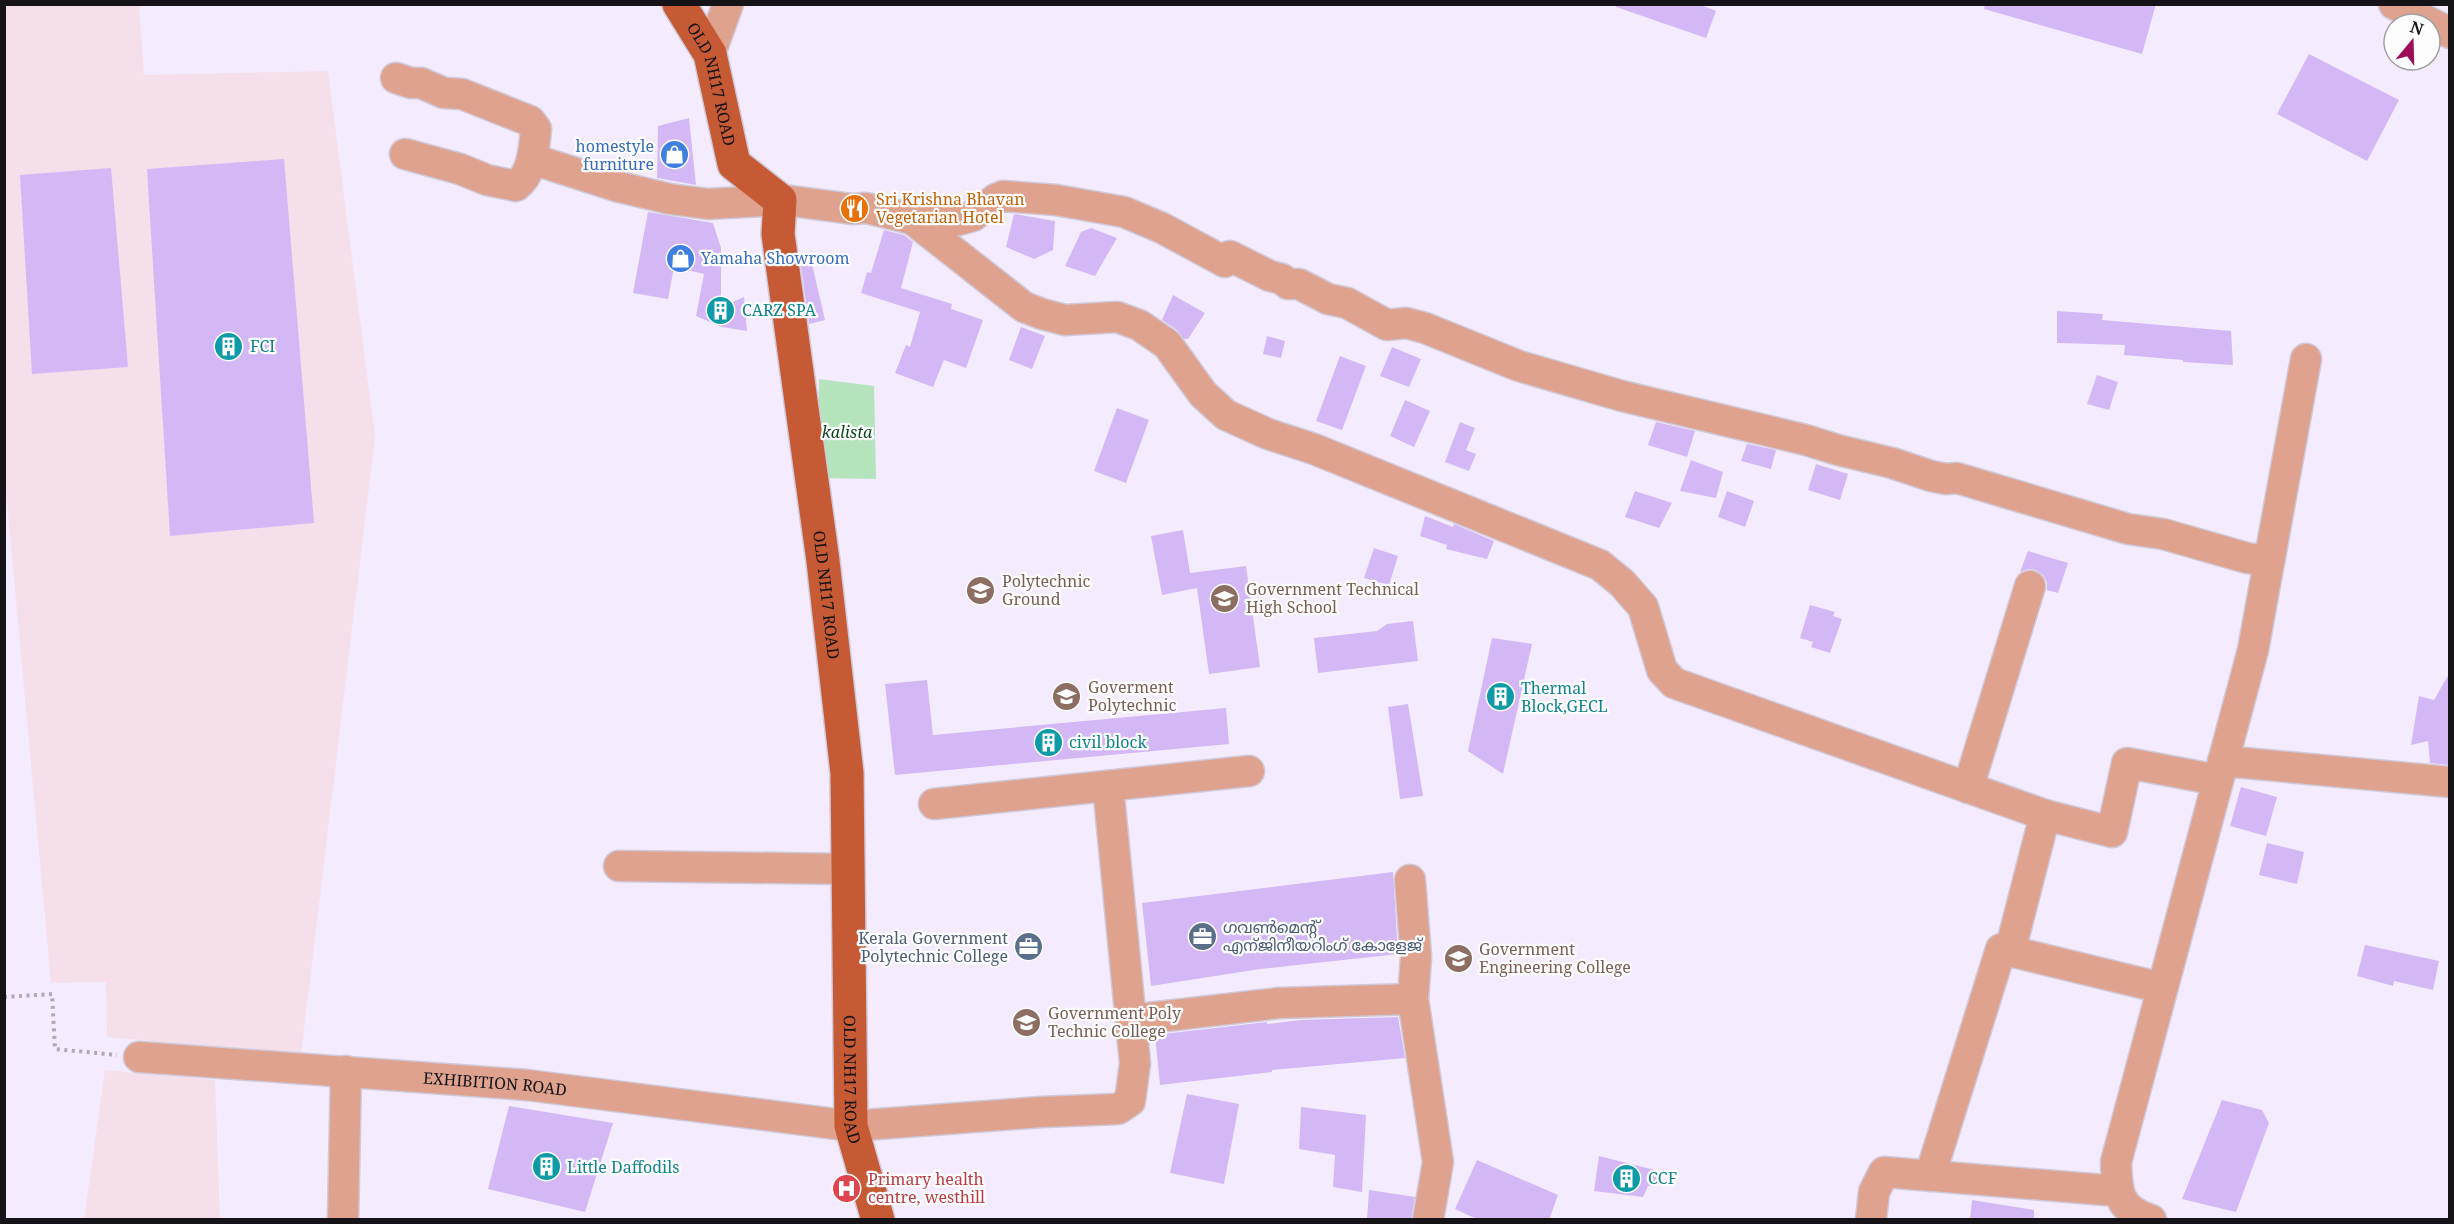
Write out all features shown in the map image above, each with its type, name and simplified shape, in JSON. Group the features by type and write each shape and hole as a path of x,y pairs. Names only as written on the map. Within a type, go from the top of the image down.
{"main road":[{"name":"OLD NH17 ROAD","path":"679,4 710,54 734,164 780,200 778,234 824,561 846,761 851,1126 878,1220"}],"street":[{"path":"710,54 728,4"},
{"path":"2394,4 2450,33"},
{"path":"396,78 411,83 421,83 444,93 462,94 530,121 536,129 532,159 523,180 516,186 477,178 460,170 405,154"},
{"path":"532,159 619,187 670,199 708,204 780,200 852,209 866,208 912,219 933,221 962,219 977,213 1004,196 1116,210 1162,228 1225,262 1230,256 1270,276 1282,279 1288,284 1299,284 1328,299 1347,303 1387,325 1406,323 1425,328 1533,370 1622,396 1892,463 1931,476 1946,479 1957,478 2086,518 2134,530 2163,534 2247,558 2269,561"},
{"path":"912,219 1024,307 1065,320 1117,317 1139,325 1167,344 1203,394 1226,415 1268,435 1314,449 1600,565 1622,583 1643,607 1662,670 1674,683 2045,815 2112,832 2127,764 2450,782"},
{"path":"1871,1220 1874,1192 1884,1172 1930,1176 2134,1211 2116,1162 2253,650 2306,359"},
{"path":"1968,788 2030,586"},
{"path":"934,804 1248,771"},
{"name":"EXHIBITION ROAD","path":"139,1057 527,1084 851,1126 1041,1112 1118,1109 1130,1101 1135,1063 1108,786"},
{"path":"2010,951 2045,815"},
{"path":"619,867 848,869"},
{"path":"1410,880 1416,957 1413,999 1438,1162 1428,1220"},
{"path":"1930,1176 2001,949 2162,988"},
{"path":"1131,1020 1279,1004 1413,999"},
{"path":"343,1220 346,1071"}],"path":[{"path":"4,997 52,994 55,1048 139,1057"}],"shaded area":[{"path":"4,5 139,5 144,75 328,71 375,437 301,1055 107,1037 106,982 51,983 5,480"},
{"path":"105,1070 215,1080 220,1219 84,1219"}],"green space":[{"name":"kalista","path":"819,379 874,386 876,479 818,478"}],"building":[{"path":"1617,4 1698,4 1716,11 1706,38 1616,7"},
{"path":"1985,4 2156,4 2142,54 1984,9"},
{"path":"2309,54 2399,100 2367,161 2277,114"},
{"name":"homestyle furniture","path":"689,118 696,185 657,178 658,126"},
{"name":"FCI","path":"284,159 314,523 170,536 147,169"},
{"path":"111,168 128,367 32,374 20,175"},
{"name":"Yamaha Showroom","path":"648,212 713,223 721,248 721,307 744,297 747,331 722,327 696,316 704,274 674,267 668,299 633,293"},
{"path":"1014,214 1055,221 1053,250 1034,259 1006,247"},
{"path":"1091,228 1117,238 1095,276 1065,266 1081,232"},
{"path":"884,230 904,235 913,242 901,288 952,304 951,309 983,320 966,368 944,360 933,387 895,373 906,345 910,347 920,312 861,293 867,272 871,273"},
{"path":"812,264 825,320 809,324 801,266"},
{"path":"1173,295 1205,313 1188,339 1184,339 1177,330 1162,320"},
{"path":"2057,311 2103,314 2102,320 2231,331 2233,365 2124,355 2125,345 2057,343"},
{"path":"1021,327 1045,336 1032,369 1009,360"},
{"path":"1267,336 1285,341 1281,358 1263,354"},
{"path":"1392,347 1421,359 1409,387 1380,376"},
{"path":"1340,356 1366,366 1342,430 1316,421"},
{"path":"2097,375 2118,382 2109,410 2087,404"},
{"path":"1405,400 1430,411 1414,447 1390,436"},
{"path":"1117,408 1149,420 1126,483 1094,471"},
{"path":"1460,422 1475,428 1466,450 1476,454 1469,471 1445,462"},
{"path":"1656,422 1695,431 1687,457 1648,445"},
{"path":"1747,444 1776,450 1771,469 1741,461"},
{"path":"1691,460 1723,472 1716,498 1680,491"},
{"path":"1816,464 1848,474 1840,500 1808,490"},
{"path":"1635,491 1672,503 1659,528 1625,517"},
{"path":"1727,491 1754,501 1745,527 1718,517"},
{"path":"1425,516 1453,527 1454,524 1494,541 1487,559 1446,549 1447,545 1420,536"},
{"path":"1183,530 1190,573 1246,566 1260,667 1209,674 1197,588 1162,595 1151,536"},
{"path":"1374,548 1398,556 1389,585 1364,578"},
{"path":"2028,551 2068,563 2058,593 2047,590 2047,582 2036,570 2027,569 2020,572"},
{"path":"1810,605 1835,612 1833,616 1842,619 1830,653 1811,647 1813,642 1800,638"},
{"path":"1413,621 1418,661 1318,673 1314,638 1377,631 1387,624"},
{"name":"Thermal Block,GECL","path":"1492,638 1532,644 1503,774 1468,751"},
{"path":"2450,672 2450,765 2430,763 2428,741 2411,745 2419,696 2434,700"},
{"path":"927,680 933,735 1226,708 1229,744 895,775 885,684"},
{"path":"1408,704 1423,796 1400,799 1388,707"},
{"path":"2241,787 2277,797 2266,836 2230,826"},
{"path":"2267,843 2304,852 2297,884 2259,875"},
{"path":"1393,872 1398,954 1260,969 1151,986 1142,903"},
{"path":"2365,945 2439,961 2433,990 2394,981 2393,986 2357,976"},
{"path":"1398,1017 1405,1058 1272,1070 1272,1072 1160,1085 1155,1035 1267,1022 1267,1024 1301,1020"},
{"path":"1187,1094 1239,1104 1224,1184 1170,1173"},
{"path":"2222,1100 2262,1110 2269,1123 2236,1212 2182,1199"},
{"name":"Little Daffodils","path":"509,1106 613,1123 585,1212 488,1189"},
{"path":"1301,1107 1366,1115 1362,1192 1333,1187 1335,1155 1299,1149"},
{"name":"CCF","path":"1599,1156 1659,1171 1656,1185 1648,1186 1643,1197 1594,1191"},
{"path":"1477,1160 1558,1195 1549,1220 1479,1220 1455,1209"},
{"path":"1369,1190 1415,1197 1411,1220 1367,1220"},
{"path":"1972,1200 2034,1210 2034,1220 1970,1220"}],"place":[{"name":"homestyle furniture","path":"675,155"},
{"name":"Sri Krishna Bhavan Vegetarian Hotel","path":"855,208"},
{"name":"Yamaha Showroom","path":"680,258"},
{"name":"CARZ SPA","path":"721,310"},
{"name":"FCI","path":"229,346"},
{"name":"Polytechnic Ground","path":"981,590"},
{"name":"Government Technical High School","path":"1225,598"},
{"name":"Goverment Polytechnic","path":"1067,696"},
{"name":"Thermal Block,GECL","path":"1500,697"},
{"name":"civil block","path":"1048,742"},
{"name":"ഗവൺമെന്റ് എന്ജിനീയറിംഗ് കോളേജ്","path":"1202,936"},
{"name":"Kerala Government Polytechnic College","path":"1029,947"},
{"name":"Government Engineering College","path":"1458,958"},
{"name":"Government Poly Technic College","path":"1027,1022"},
{"name":"Little Daffodils","path":"546,1167"},
{"name":"CCF","path":"1627,1178"},
{"name":"Primary health centre, westhill","path":"847,1188"}]}
